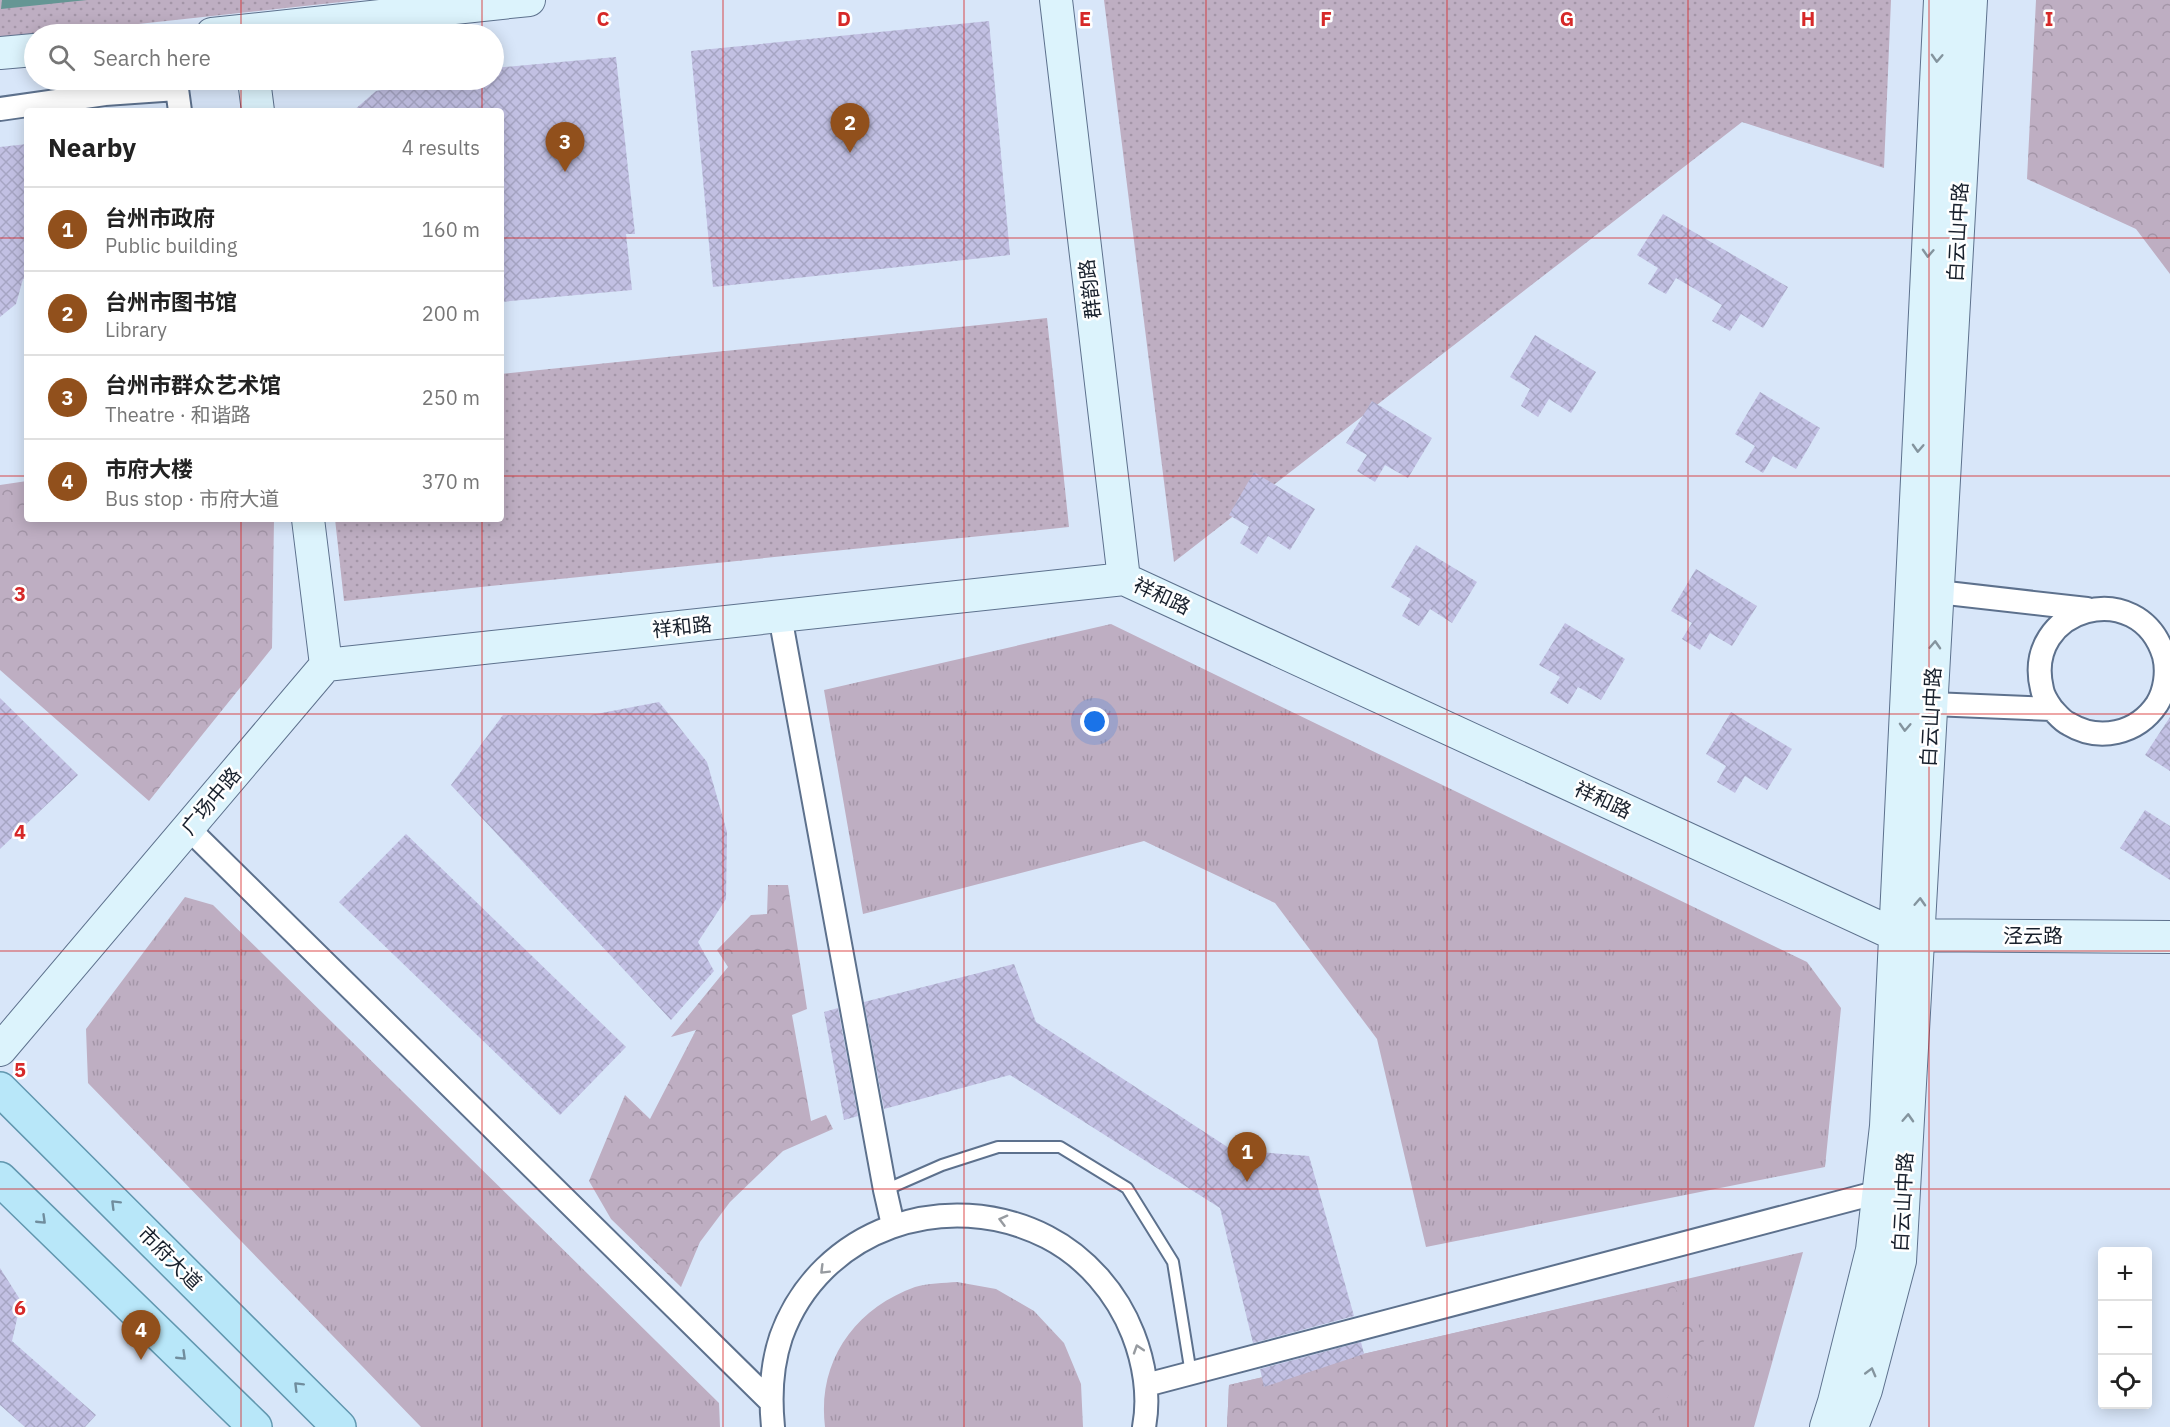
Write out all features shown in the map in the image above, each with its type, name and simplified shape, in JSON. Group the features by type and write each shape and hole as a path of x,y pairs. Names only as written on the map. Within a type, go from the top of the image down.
{"main road":[{"name":"市府大道","path":"0,1089 339,1427"},
{"path":"0,1179 255,1427"}],"street":[{"path":"325,24 529,0"},
{"name":"群韵路","path":"1056,0 1124,579"},
{"name":"白云山中路","path":"1852,1427 1866,1390 1900,1261 1907,936 1940,0"},
{"name":"白云山中路","path":"1826,1427 1872,1250 1932,704 1971,0"},
{"path":"0,53 24,51"},
{"path":"0,109 91,90"},
{"path":"177,90 180,108"},
{"path":"255,90 258,108"},
{"path":"308,522 326,665"},
{"name":"祥和路","path":"326,665 1124,579 1907,936"},
{"path":"1938,592 2089,609 2110,608 2130,614 2147,626 2159,643 2168,663 2165,684 2158,703 2145,719 2127,730 2107,735 2086,732 2067,724 2052,709 2042,690 2039,669 2043,649 2054,631 2069,617 2089,609"},
{"path":"780,616 885,1190 894,1225"},
{"name":"广场中路","path":"0,1050 326,665"},
{"path":"1932,704 2052,709"},
{"path":"189,828 770,1401"},
{"name":"泾云路","path":"1907,936 2170,937"},
{"path":"1146,1385 1879,1192"},
{"path":"772,1427 770,1401 773,1368 779,1347 795,1307 814,1281 837,1258 864,1239 894,1225 927,1216 973,1215 1028,1227 1059,1243 1086,1264 1109,1290 1127,1320 1140,1352 1146,1385 1144,1427"}],"lane":[{"path":"885,1190 942,1165 998,1147 1059,1148 1127,1188 1173,1262 1191,1374"}],"green space":[{"path":"0,0 360,0 138,24 24,24 24,36 0,39"},
{"path":"1104,0 1891,0 1884,168 1742,122 1174,562"},
{"path":"2036,0 2170,0 2170,274 2136,229 2027,179"},
{"path":"1047,318 1069,527 344,601 335,522 504,522 504,374"},
{"path":"24,481 24,522 274,522 272,648 149,801 0,670 0,485"},
{"path":"1111,624 1807,962 1841,1008 1825,1167 1426,1247 1377,1039 1275,903 1144,841 863,914 824,690"},
{"path":"768,885 788,885 807,1009 792,1015 811,1121 826,1115 833,1129 783,1151 730,1202 700,1242 681,1287 611,1219 589,1181 625,1095 650,1119 696,1030 671,1037 728,967 717,950 751,915 767,914"},
{"path":"185,897 213,905 719,1403 720,1427 421,1427 88,1083 86,1029"},
{"path":"1803,1252 1754,1427 1227,1427 1229,1385"},
{"path":"957,1282 996,1289 1034,1311 1064,1343 1081,1384 1083,1427 825,1427 824,1403 827,1381 844,1341 858,1324 874,1309 915,1287"},
{"path":"1672,1283 1706,1338 1648,1427 1227,1427 1229,1385"}],"shaded area":[{"path":"2,0 87,0 1,9"}],"building":[{"path":"989,21 1010,255 713,287 691,51"},
{"path":"616,57 635,234 626,234 632,290 504,302 504,108 356,108 376,91 382,90 504,90 504,67"},
{"path":"24,144 24,279 16,304 0,317 0,147"},
{"path":"1663,214 1788,287 1763,328 1741,314 1730,331 1712,321 1722,305 1676,278 1666,294 1648,284 1658,268 1637,255"},
{"path":"1535,335 1596,372 1571,413 1549,399 1538,417 1521,406 1530,389 1510,377"},
{"path":"1760,392 1820,428 1796,469 1773,456 1763,473 1745,462 1755,446 1735,434"},
{"path":"1372,401 1432,438 1408,478 1385,465 1375,482 1357,471 1367,455 1346,443"},
{"path":"1254,472 1315,509 1290,550 1268,536 1257,554 1240,543 1249,527 1229,515"},
{"path":"1416,545 1477,582 1452,623 1430,609 1419,626 1402,616 1411,599 1391,587"},
{"path":"1696,569 1757,606 1732,646 1710,633 1700,650 1682,639 1692,623 1671,611"},
{"path":"1565,623 1625,659 1601,700 1578,687 1568,704 1550,693 1560,677 1539,665"},
{"path":"0,698 78,775 0,849"},
{"path":"659,702 707,762 727,832 726,899 698,942 714,971 671,1020 451,785 503,715 591,715"},
{"path":"1731,712 1792,749 1767,790 1745,776 1735,793 1717,782 1726,766 1706,754"},
{"path":"2170,717 2170,771 2145,755"},
{"path":"2145,810 2170,826 2170,880 2120,848"},
{"path":"406,834 626,1047 560,1115 339,902"},
{"path":"1014,964 1036,1022 1232,1150 1309,1156 1354,1316 1253,1343 1220,1208 1010,1075 884,1109 864,1002"},
{"path":"838,1008 858,1116 844,1120 824,1012"},
{"path":"0,1268 21,1301 12,1341 96,1415 85,1427 25,1427 0,1405"},
{"path":"1361,1342 1364,1354 1264,1387 1260,1369"}],"place":[{"name":"台州市图书馆","path":"850,153"},
{"name":"台州市群众艺术馆","path":"565,172"},
{"name":"台州市政府","path":"1247,1182"},
{"name":"市府大楼","path":"141,1360"}]}
